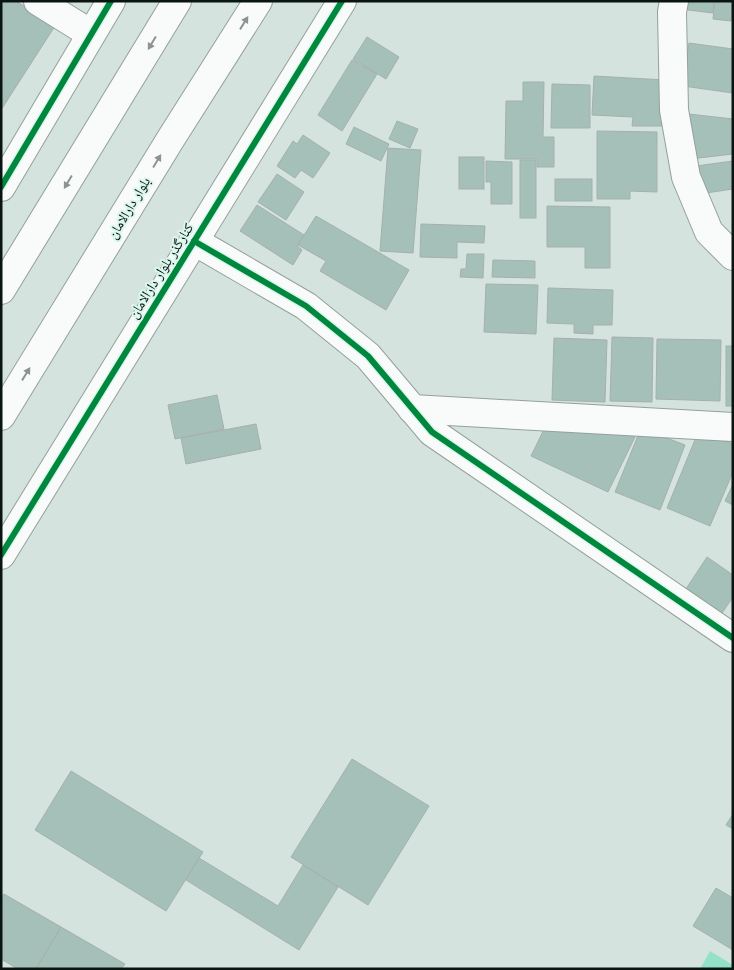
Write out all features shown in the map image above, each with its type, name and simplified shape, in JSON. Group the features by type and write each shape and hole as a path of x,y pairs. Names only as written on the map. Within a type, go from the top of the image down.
{"street":[{"path":"38,1 91,34"},
{"path":"1,187 111,1"},
{"path":"1,290 177,1"},
{"name":"بلوار دارالامان","path":"1,416 170,140 258,1"},
{"name":"کنارگذر بلوار دارالامان","path":"1,555 342,1"},
{"path":"674,1 672,12 674,110 686,177 709,232 733,256"},
{"path":"194,241 306,306 368,356 432,432 733,638"},
{"path":"412,409 733,426"}],"shaded area":[{"path":"710,951 733,965 733,969 700,969"}],"building":[{"path":"1,1 16,1 55,26 1,110"},
{"path":"681,1 714,1 713,13 680,9"},
{"path":"715,1 733,1 731,21 713,19"},
{"path":"367,37 399,57 386,79 353,59"},
{"path":"689,43 733,49 733,93 683,86"},
{"path":"352,60 377,74 342,131 318,115"},
{"path":"594,76 665,80 663,126 632,126 633,117 592,115"},
{"path":"523,82 544,82 543,137 554,137 554,167 537,167 537,159 505,159 506,101 523,101"},
{"path":"552,84 590,85 590,128 551,128"},
{"path":"680,113 733,119 733,154 690,159"},
{"path":"397,121 418,129 410,148 389,139"},
{"path":"354,127 389,144 381,161 346,144"},
{"path":"597,131 657,132 657,192 630,191 630,199 597,199"},
{"path":"303,135 330,153 313,178 301,170 295,178 277,166 293,141 297,144"},
{"path":"388,148 421,150 413,253 380,251"},
{"path":"459,157 484,157 484,189 459,189"},
{"path":"520,160 536,160 536,218 520,218"},
{"path":"486,161 512,162 512,204 491,204 491,182 486,182"},
{"path":"733,161 733,189 699,194 696,166"},
{"path":"277,174 304,192 286,220 258,202"},
{"path":"555,179 592,179 592,201 555,201"},
{"path":"257,205 304,235 297,246 302,250 293,265 240,231"},
{"path":"547,206 610,207 610,268 585,268 585,247 547,247"},
{"path":"316,216 409,270 386,310 320,271 326,261 298,245"},
{"path":"421,224 485,226 484,243 457,242 457,258 420,257"},
{"path":"467,254 484,254 483,278 460,277 461,269 466,269"},
{"path":"493,260 535,261 535,278 492,277"},
{"path":"486,284 538,285 536,334 484,332"},
{"path":"548,288 613,290 612,325 593,325 593,334 574,333 574,324 547,323"},
{"path":"612,337 653,338 652,402 610,401"},
{"path":"554,338 607,340 605,402 552,400"},
{"path":"657,339 721,340 720,401 656,399"},
{"path":"726,346 733,346 733,406 726,406"},
{"path":"217,395 224,429 175,439 168,405"},
{"path":"551,415 593,434 600,420 635,437 608,492 531,456"},
{"path":"256,424 261,449 186,464 181,438"},
{"path":"641,428 685,445 660,510 615,492"},
{"path":"699,430 733,444 733,472 710,526 667,508"},
{"path":"733,484 733,505 725,501"},
{"path":"707,557 733,575 733,597 718,619 682,595"},
{"path":"352,759 429,806 368,905 291,857"},
{"path":"71,771 203,852 166,911 35,830"},
{"path":"733,814 733,829 726,825"},
{"path":"199,858 278,906 303,865 338,887 299,950 186,880"},
{"path":"716,888 733,898 733,950 693,926"},
{"path":"4,894 61,927 36,969 18,969 1,959 1,898"},
{"path":"61,927 125,964 121,969 36,969"}],"cycle path":[{"path":"1,187 111,1"},
{"path":"1,555 342,1"},
{"path":"194,241 306,306 368,356 432,432 733,638"}]}
